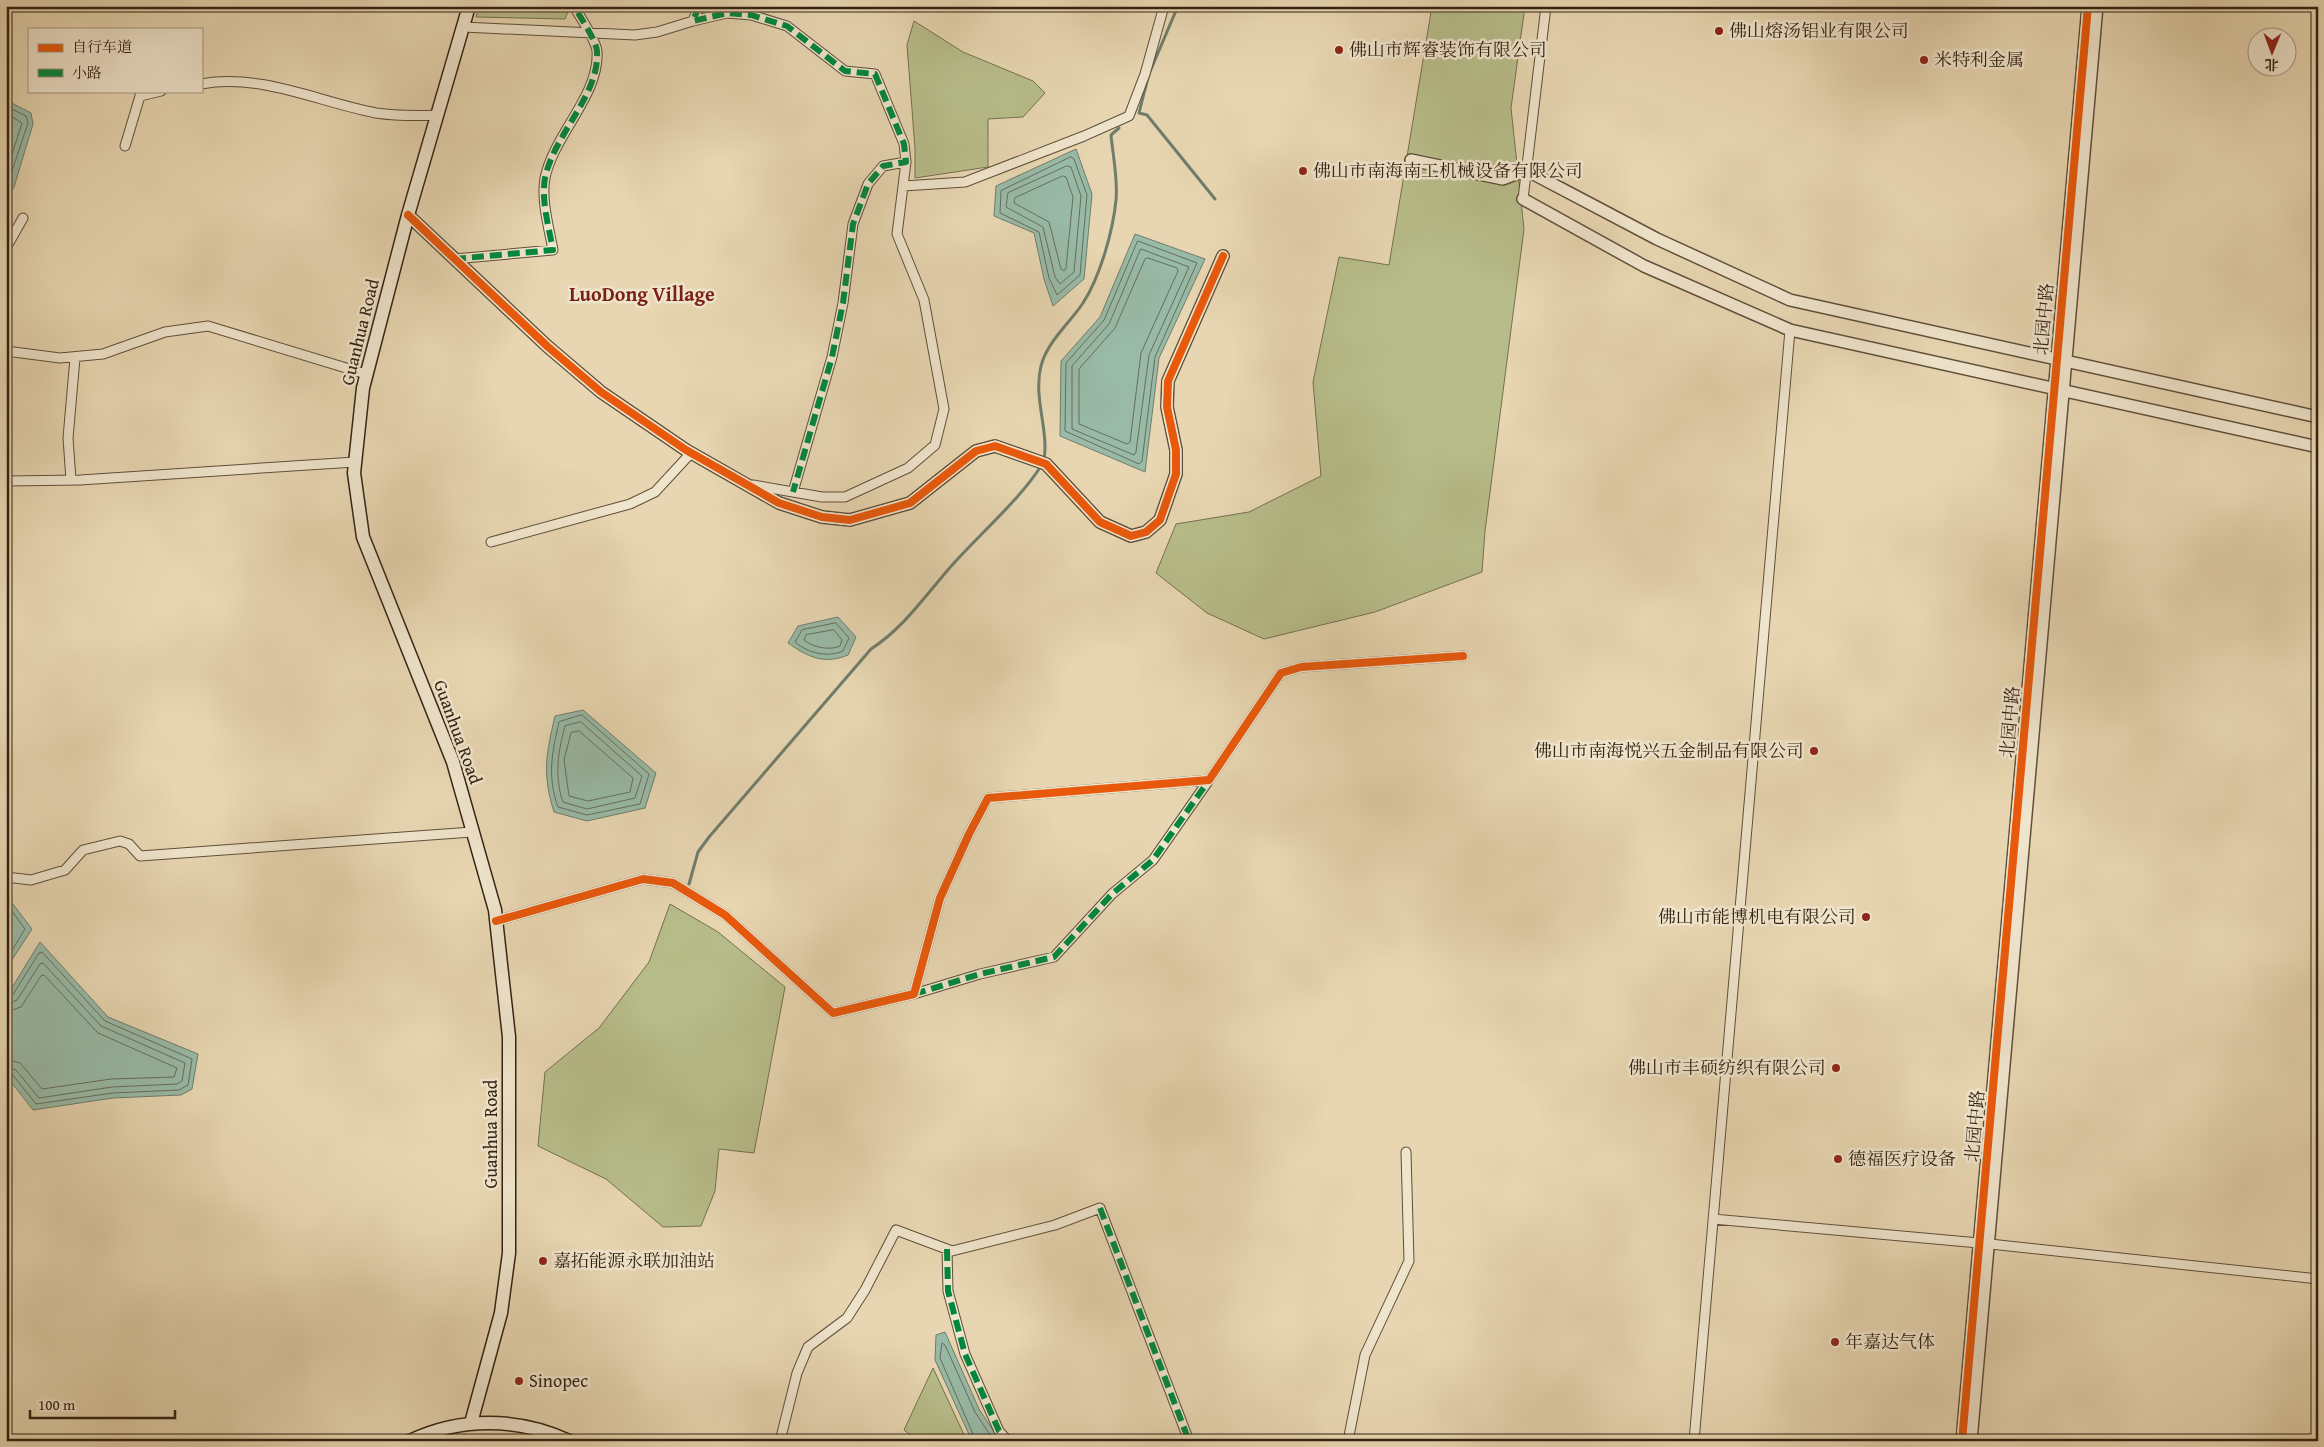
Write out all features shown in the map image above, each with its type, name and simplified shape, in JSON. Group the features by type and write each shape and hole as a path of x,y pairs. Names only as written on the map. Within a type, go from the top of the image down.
{"main road":[{"name":"Guanhua Road","path":"469,6 408,215 366,374 354,473 363,537 453,762 496,921 509,1037 509,1254 501,1313 471,1423"},
{"path":"410,1441 429,1432 471,1423 518,1424 552,1433 569,1441"}],"street":[{"path":"454,259 553,250 546,209 545,178 555,149 595,76 597,49 574,6"},
{"path":"693,21 698,6"},
{"path":"903,186 965,182 1084,136 1129,116 1145,74 1164,6"},
{"path":"1546,6 1523,199 1644,266 1790,330 2318,447"},
{"name":"北园中路","path":"1971,1441 1985,1244 2058,389 2088,6"},
{"name":"北园中路","path":"2060,361 2097,6"},
{"path":"463,27 635,35 657,32 727,13 751,15 787,26 845,71 875,74 904,144 906,162 897,234 924,300 944,409 935,445 908,468 845,497 822,497 747,484"},
{"path":"202,84 261,83 376,112 402,116 437,114"},
{"path":"125,146 140,96 157,92"},
{"path":"1411,160 1503,180 1526,170"},
{"path":"793,492 832,357 843,303 853,224 868,184 883,166 906,162"},
{"path":"1526,170 1657,240 1790,300 2318,417"},
{"path":"408,215 546,346 601,392 691,453 779,503 822,517 850,520 910,502 976,451 995,446 1043,463 1100,522 1131,536 1146,532 1160,520 1176,474 1176,450 1168,407 1168,381 1223,256"},
{"path":"6,248 23,218"},
{"path":"6,351 75,358 103,354 165,332 208,326 366,374"},
{"path":"1694,1441 1790,330"},
{"path":"71,480 68,438 75,358"},
{"path":"491,542 630,504 655,492 674,474 691,453"},
{"path":"6,482 71,480 355,462"},
{"path":"496,921 642,879 673,883 725,916 833,1013 914,994 980,974 1054,956 1112,894 1153,860 1281,673 1301,667 1463,656"},
{"path":"914,994 940,898 969,834 988,798 1209,780"},
{"path":"6,877 31,880 65,870 74,863 83,850 120,841 129,844 140,856 472,832"},
{"path":"1348,1441 1365,1355 1409,1261 1406,1152"},
{"path":"780,1441 797,1373 808,1347 847,1318 865,1290 896,1230 952,1251 1055,1225 1100,1208 1189,1441"},
{"path":"1713,1219 1985,1244 2318,1280"},
{"name":"北园中路","path":"1962,1441 1985,1244"},
{"path":"947,1249 948,1291 965,1354 999,1431 1008,1441"}],"shaded area":[{"path":"479,6 568,6 569,9 565,19 476,17"},
{"path":"1432,6 1525,6 1511,108 1524,229 1485,531 1482,572 1375,612 1264,639 1207,613 1156,573 1176,524 1249,512 1321,476 1313,382 1339,257 1389,265"},
{"path":"914,21 963,52 1033,81 1045,93 1023,117 988,119 988,167 915,178 915,148 907,45"},
{"path":"670,904 718,932 785,987 754,1153 719,1149 715,1191 701,1226 663,1227 606,1179 538,1146 545,1072 599,1028 649,962"},
{"path":"933,1368 967,1441 918,1441 904,1430"}],"water":[{"path":"6,100 31,113 33,124 14,187 6,199"},
{"path":"1076,149 1092,194 1084,279 1053,306 1044,279 1034,233 994,216 996,186"},
{"path":"1135,234 1205,259 1159,358 1145,472 1060,436 1061,361 1100,317"},
{"path":"838,617 856,637 848,655 831,659 816,658 809,656 788,643 798,626"},
{"path":"583,710 656,773 645,808 587,821 554,812 548,786 547,764 549,742 555,716"},
{"path":"6,895 32,929 6,969"},
{"path":"40,942 108,1017 198,1054 192,1089 181,1095 113,1098 33,1110 8,1078 6,1068 6,1003 8,994"},
{"path":"945,1332 979,1409 1000,1441 972,1441 935,1360 936,1335"}],"waterway":[{"path":"1178,6 1149,74 1139,113 1147,115 1215,199"},
{"path":"1044,460 1045,437 1039,390 1041,366 1053,341 1083,303 1095,280 1105,253 1112,226 1116,192 1111,135 1119,128"},
{"path":"689,884 698,852 709,837 871,649 905,620 954,563 1023,491 1041,466"}],"marked path":[{"path":"454,259 553,250 545,205 545,178 557,146 584,99 596,67 596,46 574,6"},
{"path":"699,6 693,21 727,13 751,15 787,26 845,71 875,74 904,144 906,162 883,166 868,184 853,224 843,303 832,357 793,492"},
{"path":"914,994 980,974 1054,957 1112,894 1153,860 1209,780"},
{"path":"1100,1208 1189,1441"},
{"path":"947,1249 948,1291 965,1354 999,1431 1008,1441"}],"cycle path":[{"path":"1962,1441 2088,6"},
{"path":"408,215 547,346 601,392 686,450 779,503 822,517 850,520 910,503 976,451 995,446 1046,464 1100,522 1131,536 1146,532 1160,520 1176,474 1176,450 1167,407 1168,381 1223,256"},
{"path":"496,921 643,879 673,883 725,915 833,1013 914,994 940,898 969,834 988,798 1209,780 1281,673 1301,667 1463,656"}],"place":[{"name":"佛山熔汤铝业有限公司","path":"1719,31"},
{"name":"佛山市辉睿装饰有限公司","path":"1339,50"},
{"name":"米特利金属","path":"1924,60"},
{"name":"佛山市南海南工机械设备有限公司","path":"1303,171"},
{"name":"佛山市南海悦兴五金制品有限公司","path":"1814,751"},
{"name":"佛山市能博机电有限公司","path":"1866,917"},
{"name":"佛山市丰硕纺织有限公司","path":"1836,1068"},
{"name":"德福医疗设备","path":"1838,1159"},
{"name":"嘉拓能源永联加油站","path":"543,1261"},
{"name":"年嘉达气体","path":"1835,1342"},
{"name":"Sinopec","path":"519,1381"}],"district":[{"name":"LuoDong Village","path":"642,294"}]}
